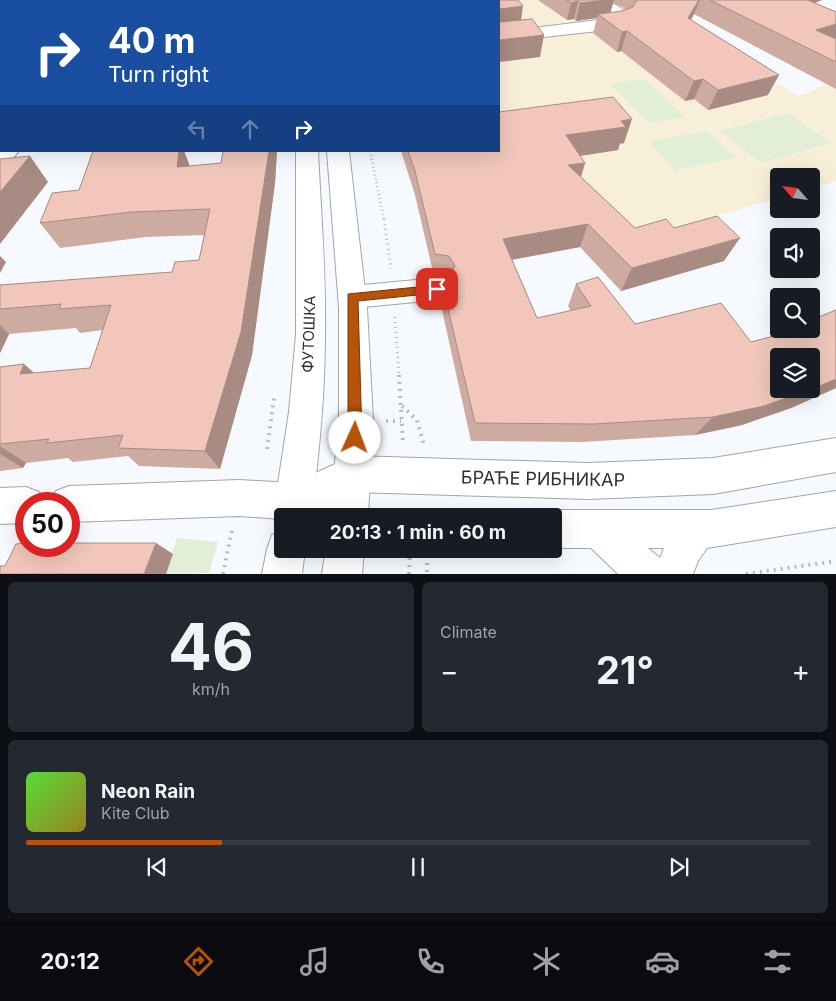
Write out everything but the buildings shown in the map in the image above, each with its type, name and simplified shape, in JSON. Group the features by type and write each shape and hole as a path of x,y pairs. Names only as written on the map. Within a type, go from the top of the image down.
{"street":[{"path":"500,37 616,24 620,21 622,18 619,14 596,0"},
{"name":"ФУТОШКА","path":"293,508 305,413 311,309 307,152"},
{"path":"338,152 352,297 356,420 350,508"},
{"path":"352,297 437,289"},
{"name":"БРАЋЕ РИБНИКАР","path":"295,508 353,474 588,481 713,476 836,455"},
{"path":"80,504 232,498 287,508"},
{"path":"0,506 15,506"},
{"path":"562,529 697,530 836,509"},
{"path":"599,530 648,574"},
{"path":"672,574 683,549 697,530"},
{"path":"282,574 285,558"},
{"path":"342,574 344,558"}],"path":[{"path":"401,406 417,420 424,445"},
{"path":"223,574 233,527"},
{"path":"409,574 410,558"},
{"path":"427,558 427,574"},
{"path":"746,574 836,561"}],"shaded area":[{"path":"500,0 580,0 606,17 500,31"},
{"path":"606,0 629,0 799,96 836,81 836,181 820,186 820,168 770,168 770,201 630,241 500,152 500,43 633,27 638,19"}],"green space":[{"path":"644,79 685,117 649,123 610,84"},
{"path":"788,113 831,143 761,163 720,131"},
{"path":"708,131 736,158 675,170 649,141"},
{"path":"177,538 218,542 209,573 165,574"}],"route":[{"path":"355,438 352,297 437,289"}]}
